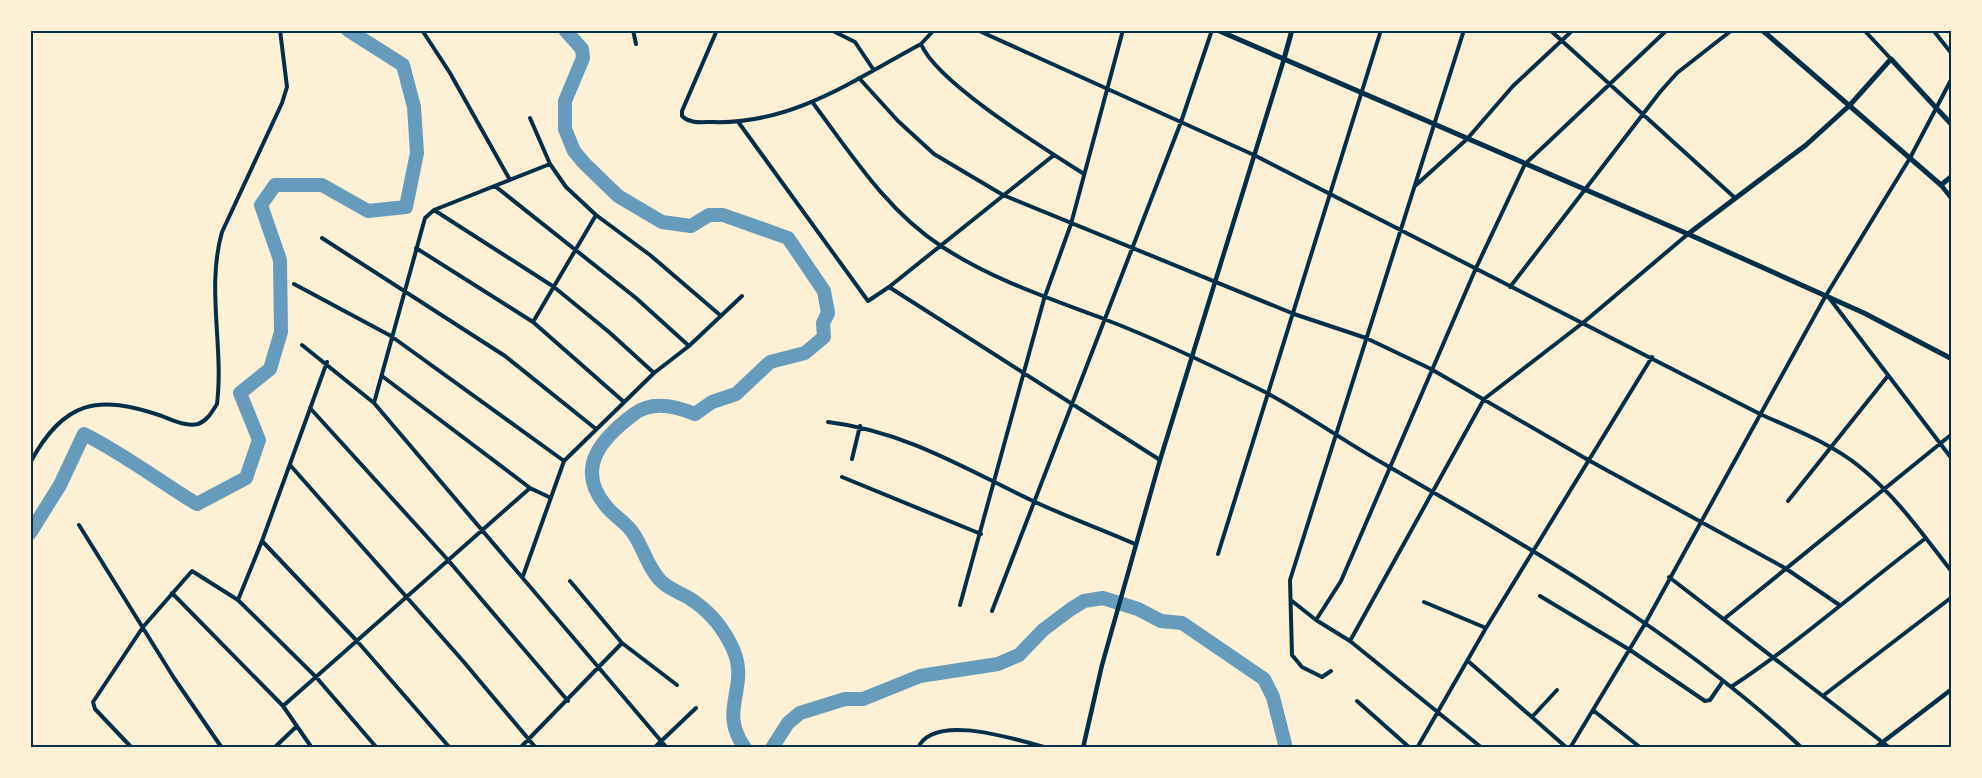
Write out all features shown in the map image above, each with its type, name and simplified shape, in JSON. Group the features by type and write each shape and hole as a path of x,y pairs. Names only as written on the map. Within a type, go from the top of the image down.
{"main road":[{"path":"1214,30 1688,234 1907,334 1952,359"},
{"path":"1284,59 1293,30"},
{"path":"1762,30 1941,185 1952,176"},
{"path":"1688,234 1734,197 1806,145 1850,105 1891,59 1952,125"}],"street":[{"path":"30,463 63,420 89,406 107,403 128,404 184,424 198,424 208,417 217,404 215,273 217,248 287,87 280,30"},
{"path":"422,30 450,73 510,180"},
{"path":"633,30 636,44"},
{"path":"717,30 683,107 682,116 690,121 739,123 813,103 921,44 934,30"},
{"path":"831,30 855,42 873,69"},
{"path":"977,30 1254,155 1762,415 1819,441 1859,466 1884,489 1952,572"},
{"path":"960,605 1044,299 1071,224 1106,88 1124,30"},
{"path":"992,611 1181,122 1214,30"},
{"path":"1218,554 1381,30"},
{"path":"1331,671 1322,677 1314,674 1302,667 1292,655 1290,580 1334,434 1464,30"},
{"path":"1550,30 1734,197"},
{"path":"1414,187 1467,140 1513,86 1573,30"},
{"path":"1316,620 1341,580 1388,466 1525,164 1667,30"},
{"path":"1510,286 1643,113 1677,73 1732,30"},
{"path":"1864,30 1891,59"},
{"path":"1933,30 1952,54"},
{"path":"921,44 926,56 950,81 1084,174"},
{"path":"1083,748 1102,665 1135,544 1284,59"},
{"path":"859,78 898,121 934,154 1003,195 1294,314 1366,338 1431,369 1590,461 1785,568 1838,604"},
{"path":"1468,661 1569,748 1630,650 1700,521 1938,109 1952,78"},
{"path":"813,103 881,194 939,245 1044,299 1105,319 1194,357 1267,393 1432,490 1646,622 1731,687 1802,748"},
{"path":"530,118 550,164 566,188 720,315"},
{"path":"739,123 865,300 872,300 889,287 1054,154"},
{"path":"374,403 425,218 434,210 550,164"},
{"path":"1941,185 1952,199"},
{"path":"495,186 636,298 689,346"},
{"path":"434,210 554,287 654,373"},
{"path":"533,322 596,215"},
{"path":"1350,641 1484,399 1584,322 1688,234"},
{"path":"322,238 505,356 596,429"},
{"path":"416,248 533,322 624,402"},
{"path":"294,284 391,336 564,461"},
{"path":"889,287 1160,460"},
{"path":"522,577 549,497 564,461 654,373 689,346 742,296"},
{"path":"1827,298 1952,459"},
{"path":"302,345 327,362 374,403 667,748"},
{"path":"1417,748 1486,628 1652,357"},
{"path":"238,600 262,541 327,362"},
{"path":"382,376 530,488 549,497"},
{"path":"1788,501 1887,377"},
{"path":"310,408 448,560 568,701"},
{"path":"828,422 860,426 908,440 1035,502 1135,544"},
{"path":"852,459 860,426"},
{"path":"1724,619 1952,434"},
{"path":"290,465 536,748"},
{"path":"842,477 981,534"},
{"path":"283,706 530,488"},
{"path":"79,525 222,748"},
{"path":"1731,687 1775,658 1838,604 1926,538"},
{"path":"262,541 357,641 450,748"},
{"path":"132,748 95,709 93,702 143,627 192,571 238,600 316,677 376,748"},
{"path":"1669,577 1884,741 1890,748"},
{"path":"570,581 622,643 678,685"},
{"path":"172,593 283,706 312,748"},
{"path":"1540,596 1630,650 1705,701 1710,700 1723,681"},
{"path":"1824,695 1952,597"},
{"path":"1292,600 1316,620 1350,641 1438,710 1482,748"},
{"path":"1424,602 1486,628"},
{"path":"520,748 622,643"},
{"path":"1875,748 1952,689"},
{"path":"1532,717 1557,690"},
{"path":"1357,701 1410,748"},
{"path":"654,748 696,708"},
{"path":"1594,711 1641,748"},
{"path":"274,748 297,726"},
{"path":"918,748 927,737 964,729 1048,748"}],"waterway":[{"path":"30,533 60,485 84,434 197,504 246,478 259,440 240,393 270,369 281,332 280,260 261,205 275,185 322,185 368,211 406,207 417,153 414,107 403,65 348,30"},
{"path":"565,30 582,49 583,58 565,101 565,129 574,151 584,163 618,196 662,222 691,226 709,215 723,215 788,238 824,291 828,313 823,323 824,337 805,353 770,362 736,394 712,402 695,414 664,406 641,410 612,433 596,455 592,467 592,479 597,492 609,509 633,533 657,576 672,589 695,602 717,623 729,641 736,657 738,671 734,720 737,733 745,748"},
{"path":"772,748 788,723 800,713 845,699 863,699 920,676 998,664 1019,655 1043,630 1071,609 1084,601 1103,598 1138,609 1161,621 1182,623 1264,679 1273,697 1286,748"}]}
